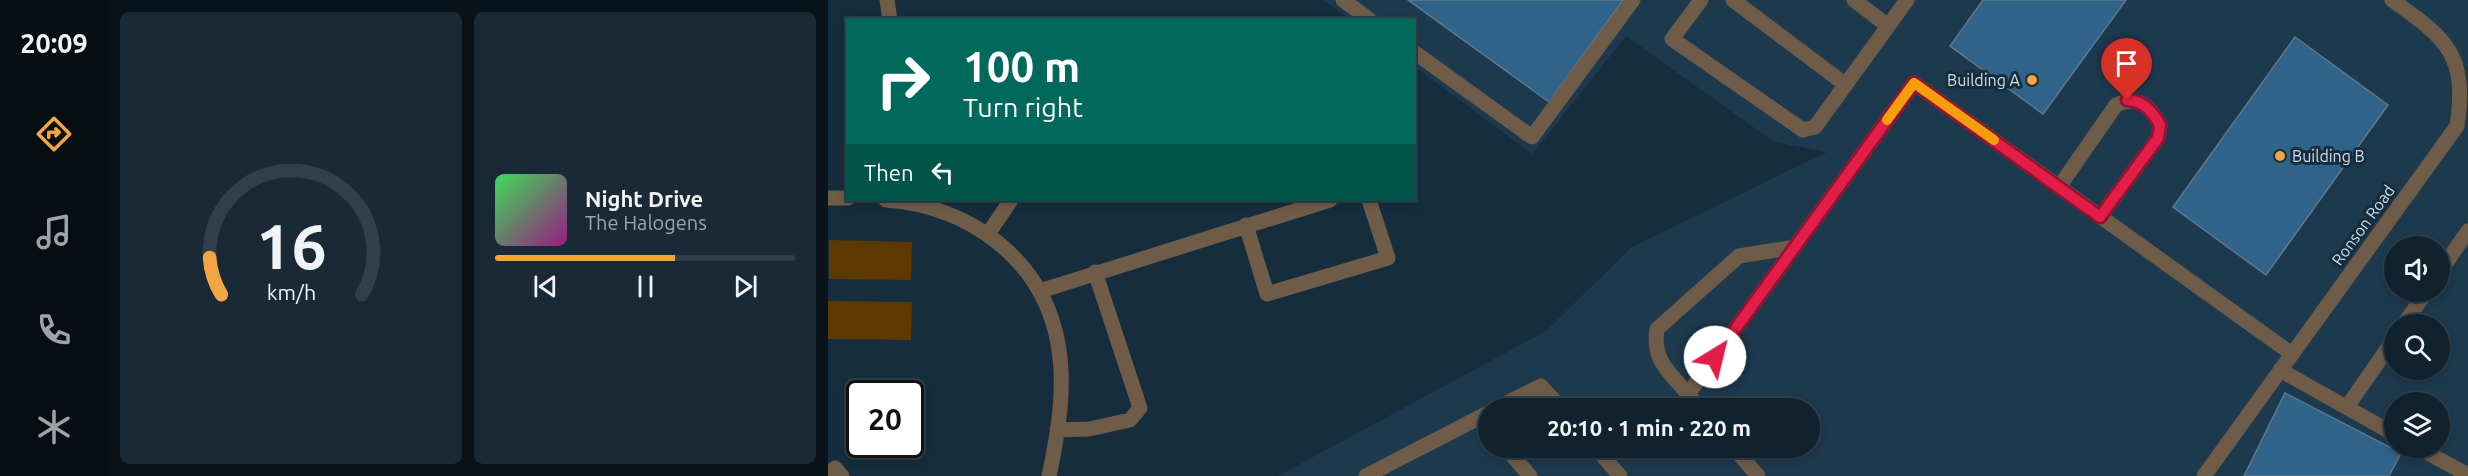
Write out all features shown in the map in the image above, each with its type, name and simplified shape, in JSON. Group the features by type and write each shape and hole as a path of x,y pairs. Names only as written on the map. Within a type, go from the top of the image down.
{"street":[{"path":"887,0 890,18"},
{"path":"1343,0 1367,18"},
{"path":"1416,53 1532,137 1633,0"},
{"path":"1701,0 1672,39 1803,130 1815,127 1906,0"},
{"path":"1733,0 1846,85"},
{"path":"1854,0 1888,26"},
{"name":"Ronson Road","path":"2204,476 2457,126 2465,105 2467,87 2464,65 2459,53 2440,34 2392,0"},
{"path":"1688,394 1914,83 2292,354"},
{"path":"2059,187 2116,105 2127,100 2137,101 2149,108 2160,125 2158,138 2100,217"},
{"path":"828,198 846,198"},
{"path":"900,201 929,203 988,234 1023,266 1040,291 1052,319 1059,346 1060,382 1057,430 1049,476"},
{"path":"988,234 1010,201"},
{"path":"1040,291 1327,201"},
{"path":"1246,225 1267,294 1388,258 1369,201"},
{"path":"2450,257 2468,231"},
{"path":"1691,398 1660,362 1654,345 1657,329 1738,256 1795,247"},
{"path":"1057,430 1089,429 1130,420 1140,408 1095,272"},
{"path":"2347,407 2384,353"},
{"path":"2280,370 2384,428"},
{"path":"1517,398 1541,386 1552,398"},
{"path":"1366,476 1478,422"},
{"path":"1514,458 1530,476"},
{"path":"1604,458 1620,476"},
{"path":"1742,458 1758,476"},
{"path":"2437,458 2468,475"},
{"path":"828,474 836,468 842,476"}],"shaded area":[{"path":"1323,0 2468,0 2468,476 1278,476 1546,331 1632,247 1827,152 1774,142 1626,36 1532,154 1416,68 1416,18 1349,18"},
{"path":"829,240 912,242 911,280 829,279"},
{"path":"828,301 912,302 911,340 828,339"}],"building":[{"path":"1408,0 1623,0 1549,102"},
{"name":"Building A","path":"1983,0 2126,0 2043,114 1950,46"},
{"name":"Building B","path":"2295,37 2388,105 2266,275 2173,207"},
{"path":"2285,393 2384,444 2384,458 2398,458 2389,476 2244,476"}],"slow traffic":[{"path":"1887,120 1914,83 1994,140"}],"place":[{"name":"Building A","path":"2032,80"},
{"name":"Building B","path":"2280,156"}],"route":[{"path":"1715,357 1914,83 2100,217 2158,138 2160,125 2149,108 2137,101 2127,100"}]}
